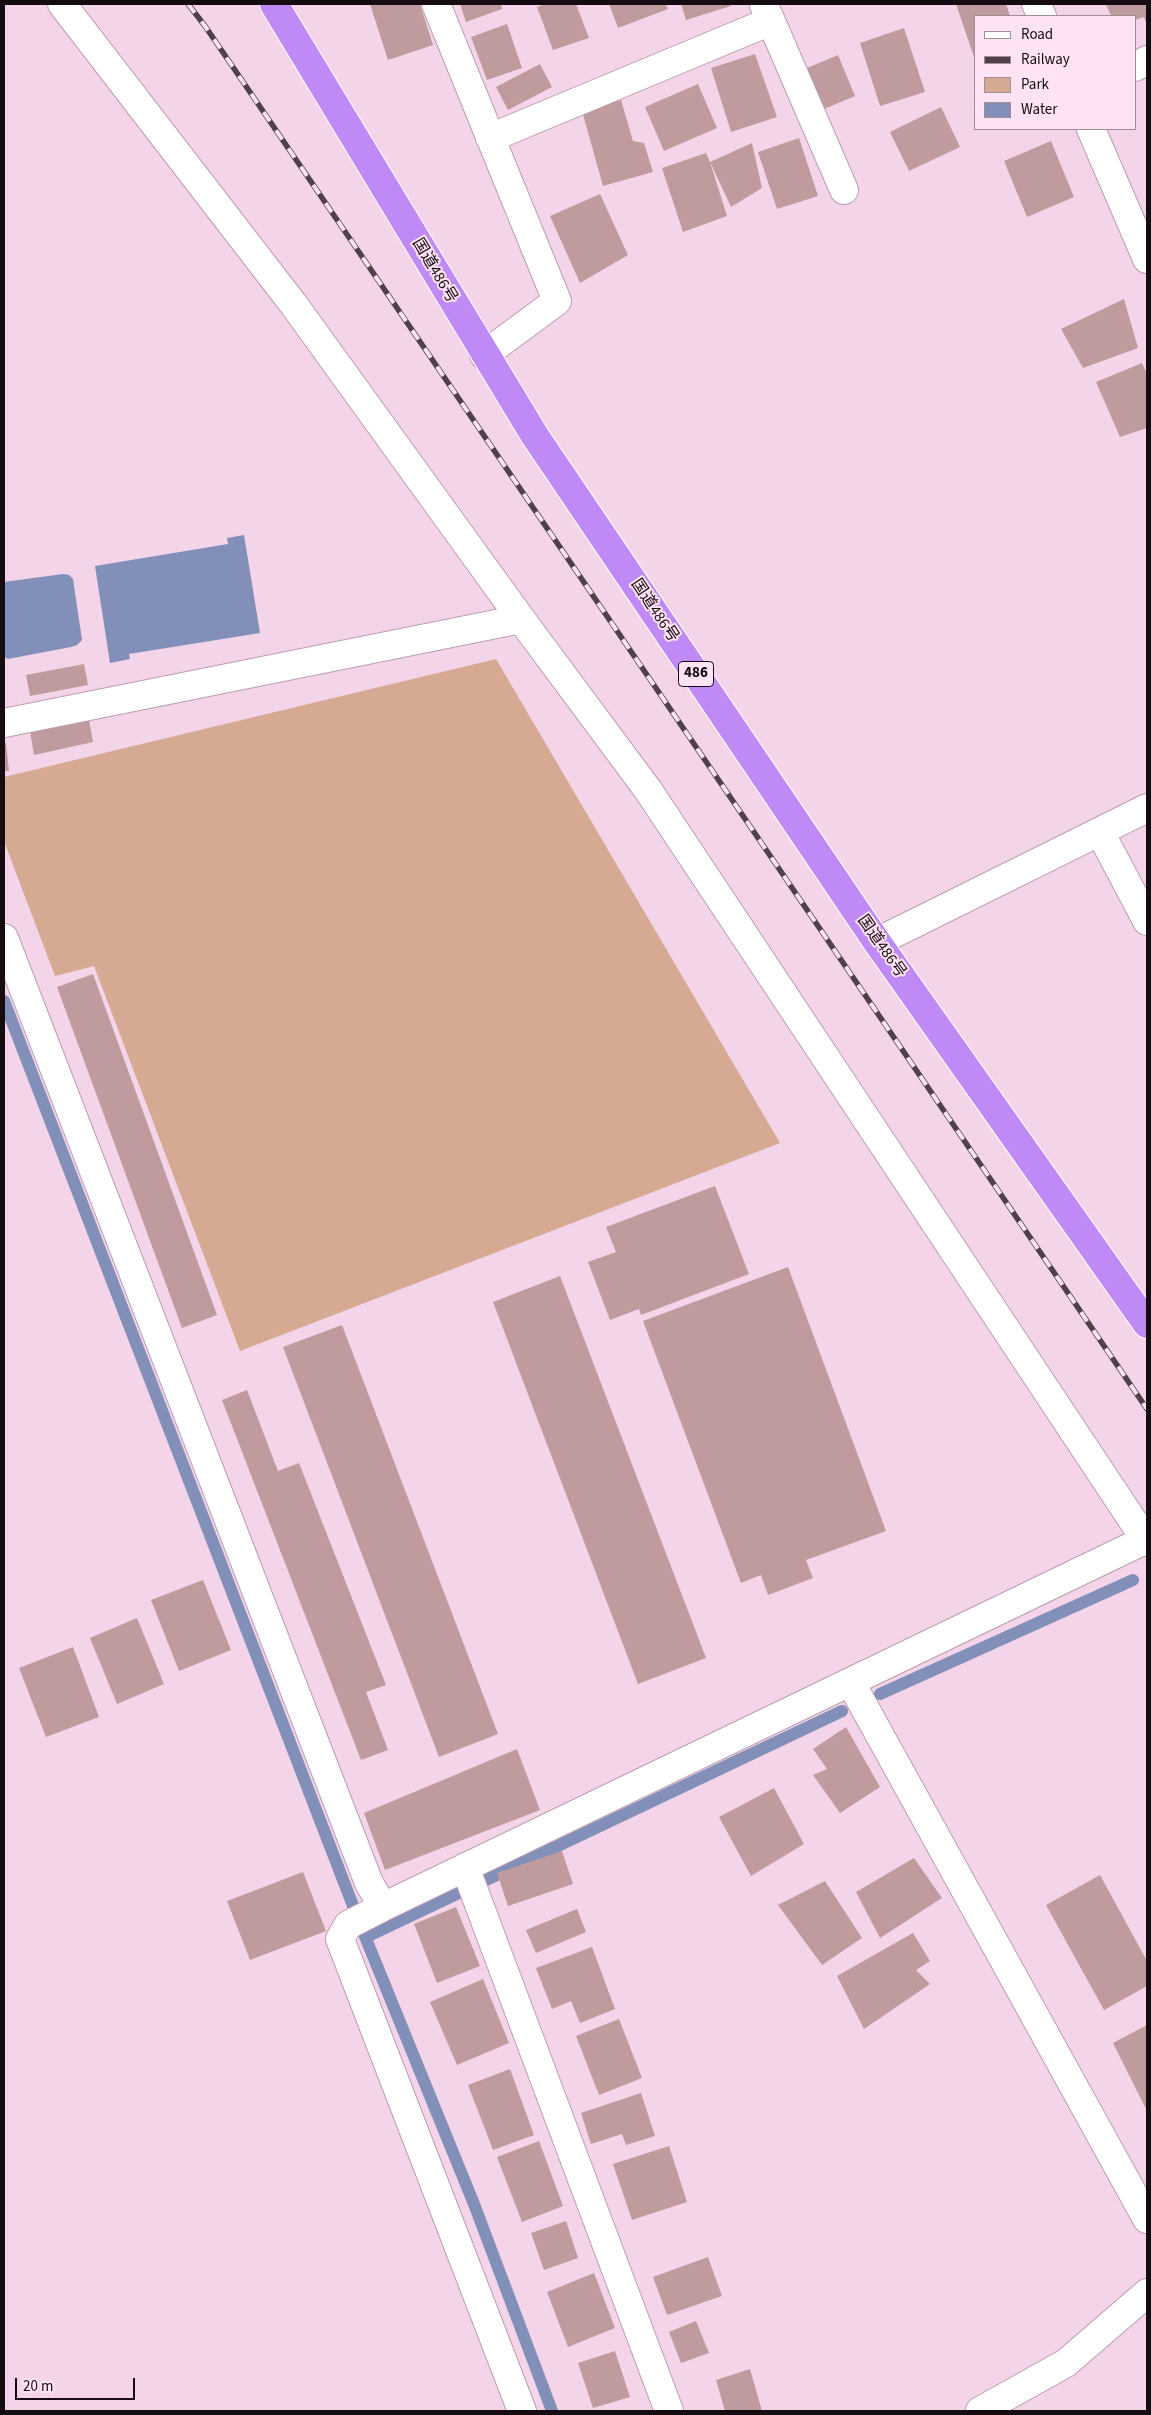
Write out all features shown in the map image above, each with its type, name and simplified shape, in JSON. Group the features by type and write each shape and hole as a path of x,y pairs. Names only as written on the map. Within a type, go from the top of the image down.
{"highway":[{"name":"国道486号","path":"274,4 484,355 540,444 877,942 1147,1324"}],"street":[{"path":"62,4 294,306 521,620 648,790 1147,1540 851,1683 470,1880 378,1909 348,1925 340,1939 522,2411"},
{"path":"436,4 557,301 484,355"},
{"path":"490,138 767,12 844,190"},
{"path":"1091,130 1147,259"},
{"path":"4,723 521,620"},
{"path":"877,942 1147,808"},
{"path":"1100,832 1147,921"},
{"path":"4,938 366,1873 378,1909"},
{"path":"851,1683 1147,2219"},
{"path":"470,1880 669,2411"},
{"path":"980,2411 1066,2363 1147,2293"}],"green space":[{"path":"496,659 780,1143 240,1351 94,966 55,976 4,841 4,777"}],"water":[{"path":"244,535 260,633 129,654 130,659 110,663 95,566 228,544 227,538"},
{"path":"63,574 69,575 73,579 82,640 77,645 71,647 8,659 4,657 4,582"}],"building":[{"path":"370,4 420,4 433,45 388,60"},
{"path":"460,4 501,4 502,9 466,22"},
{"path":"545,4 576,4 589,38 553,50 537,7"},
{"path":"609,4 666,4 668,9 618,28"},
{"path":"681,4 730,4 731,6 686,20"},
{"path":"956,4 1006,4 1010,15 974,15 974,57"},
{"path":"1106,4 1147,4 1147,25 1144,17 1136,20 1136,15 1111,15"},
{"path":"507,24 522,68 487,80 471,37"},
{"path":"904,28 925,92 880,106 860,43"},
{"path":"755,54 777,117 731,132 711,68"},
{"path":"838,55 855,96 824,109 807,68"},
{"path":"540,64 552,87 508,110 496,87"},
{"path":"698,84 717,128 664,151 645,107"},
{"path":"621,100 633,141 644,143 653,172 603,186 582,111"},
{"path":"941,107 960,147 909,171 890,132"},
{"path":"799,138 818,196 777,209 758,152"},
{"path":"1051,141 1074,197 1027,217 1004,161"},
{"path":"752,143 762,188 731,207 710,162"},
{"path":"706,153 727,216 683,232 662,168"},
{"path":"600,194 628,255 580,283 550,216"},
{"path":"1124,299 1138,348 1083,368 1061,329"},
{"path":"1142,363 1147,374 1147,428 1120,437 1096,382"},
{"path":"84,664 88,685 30,696 26,675"},
{"path":"89,720 93,742 34,755 30,731"},
{"path":"4,743 6,743 9,771 4,771"},
{"path":"93,974 217,1315 182,1328 57,987"},
{"path":"715,1186 749,1274 641,1315 639,1309 610,1320 588,1262 616,1252 606,1227"},
{"path":"788,1267 886,1531 806,1560 813,1578 768,1595 761,1575 741,1583 643,1321"},
{"path":"560,1276 706,1658 638,1684 493,1302"},
{"path":"342,1325 498,1734 439,1757 283,1347"},
{"path":"247,1390 278,1471 299,1463 386,1685 366,1692 388,1750 361,1760 222,1400"},
{"path":"203,1580 231,1650 179,1671 151,1600"},
{"path":"137,1618 164,1684 117,1704 90,1638"},
{"path":"73,1647 99,1717 46,1737 19,1668"},
{"path":"846,1727 880,1787 840,1813 813,1775 827,1769 813,1749"},
{"path":"517,1749 540,1810 385,1870 364,1813"},
{"path":"774,1788 804,1844 751,1876 719,1817"},
{"path":"562,1851 573,1884 508,1906 497,1873"},
{"path":"914,1858 942,1898 880,1938 856,1892"},
{"path":"303,1872 326,1931 250,1960 227,1901"},
{"path":"1100,1875 1147,1961 1147,1986 1104,2010 1046,1905"},
{"path":"825,1881 862,1938 822,1965 778,1905"},
{"path":"456,1907 480,1966 437,1983 414,1924"},
{"path":"577,1909 586,1932 536,1953 526,1930"},
{"path":"913,1933 930,1961 916,1970 930,1984 864,2029 837,1976"},
{"path":"592,1947 615,2009 580,2023 571,2001 552,2009 536,1968"},
{"path":"483,1979 509,2043 457,2065 430,2002"},
{"path":"619,2019 642,2078 599,2095 576,2036"},
{"path":"1147,2025 1147,2111 1113,2043"},
{"path":"510,2069 534,2135 493,2150 468,2085"},
{"path":"641,2093 655,2136 626,2145 622,2134 591,2144 581,2113"},
{"path":"539,2141 563,2206 522,2222 497,2157"},
{"path":"669,2146 687,2202 632,2220 613,2164"},
{"path":"566,2221 578,2258 544,2270 531,2233"},
{"path":"708,2257 722,2296 667,2315 653,2277"},
{"path":"594,2273 615,2328 568,2347 547,2292"},
{"path":"696,2321 709,2353 681,2363 669,2332"},
{"path":"615,2351 630,2397 593,2408 578,2363"},
{"path":"750,2369 762,2411 725,2411 716,2380"}],"waterway":[{"path":"4,1001 362,1929 474,2204 552,2411"},
{"path":"880,1694 1133,1580"},
{"path":"366,1937 842,1711"}],"railway":[{"path":"188,4 205,26 1147,1409"}]}
